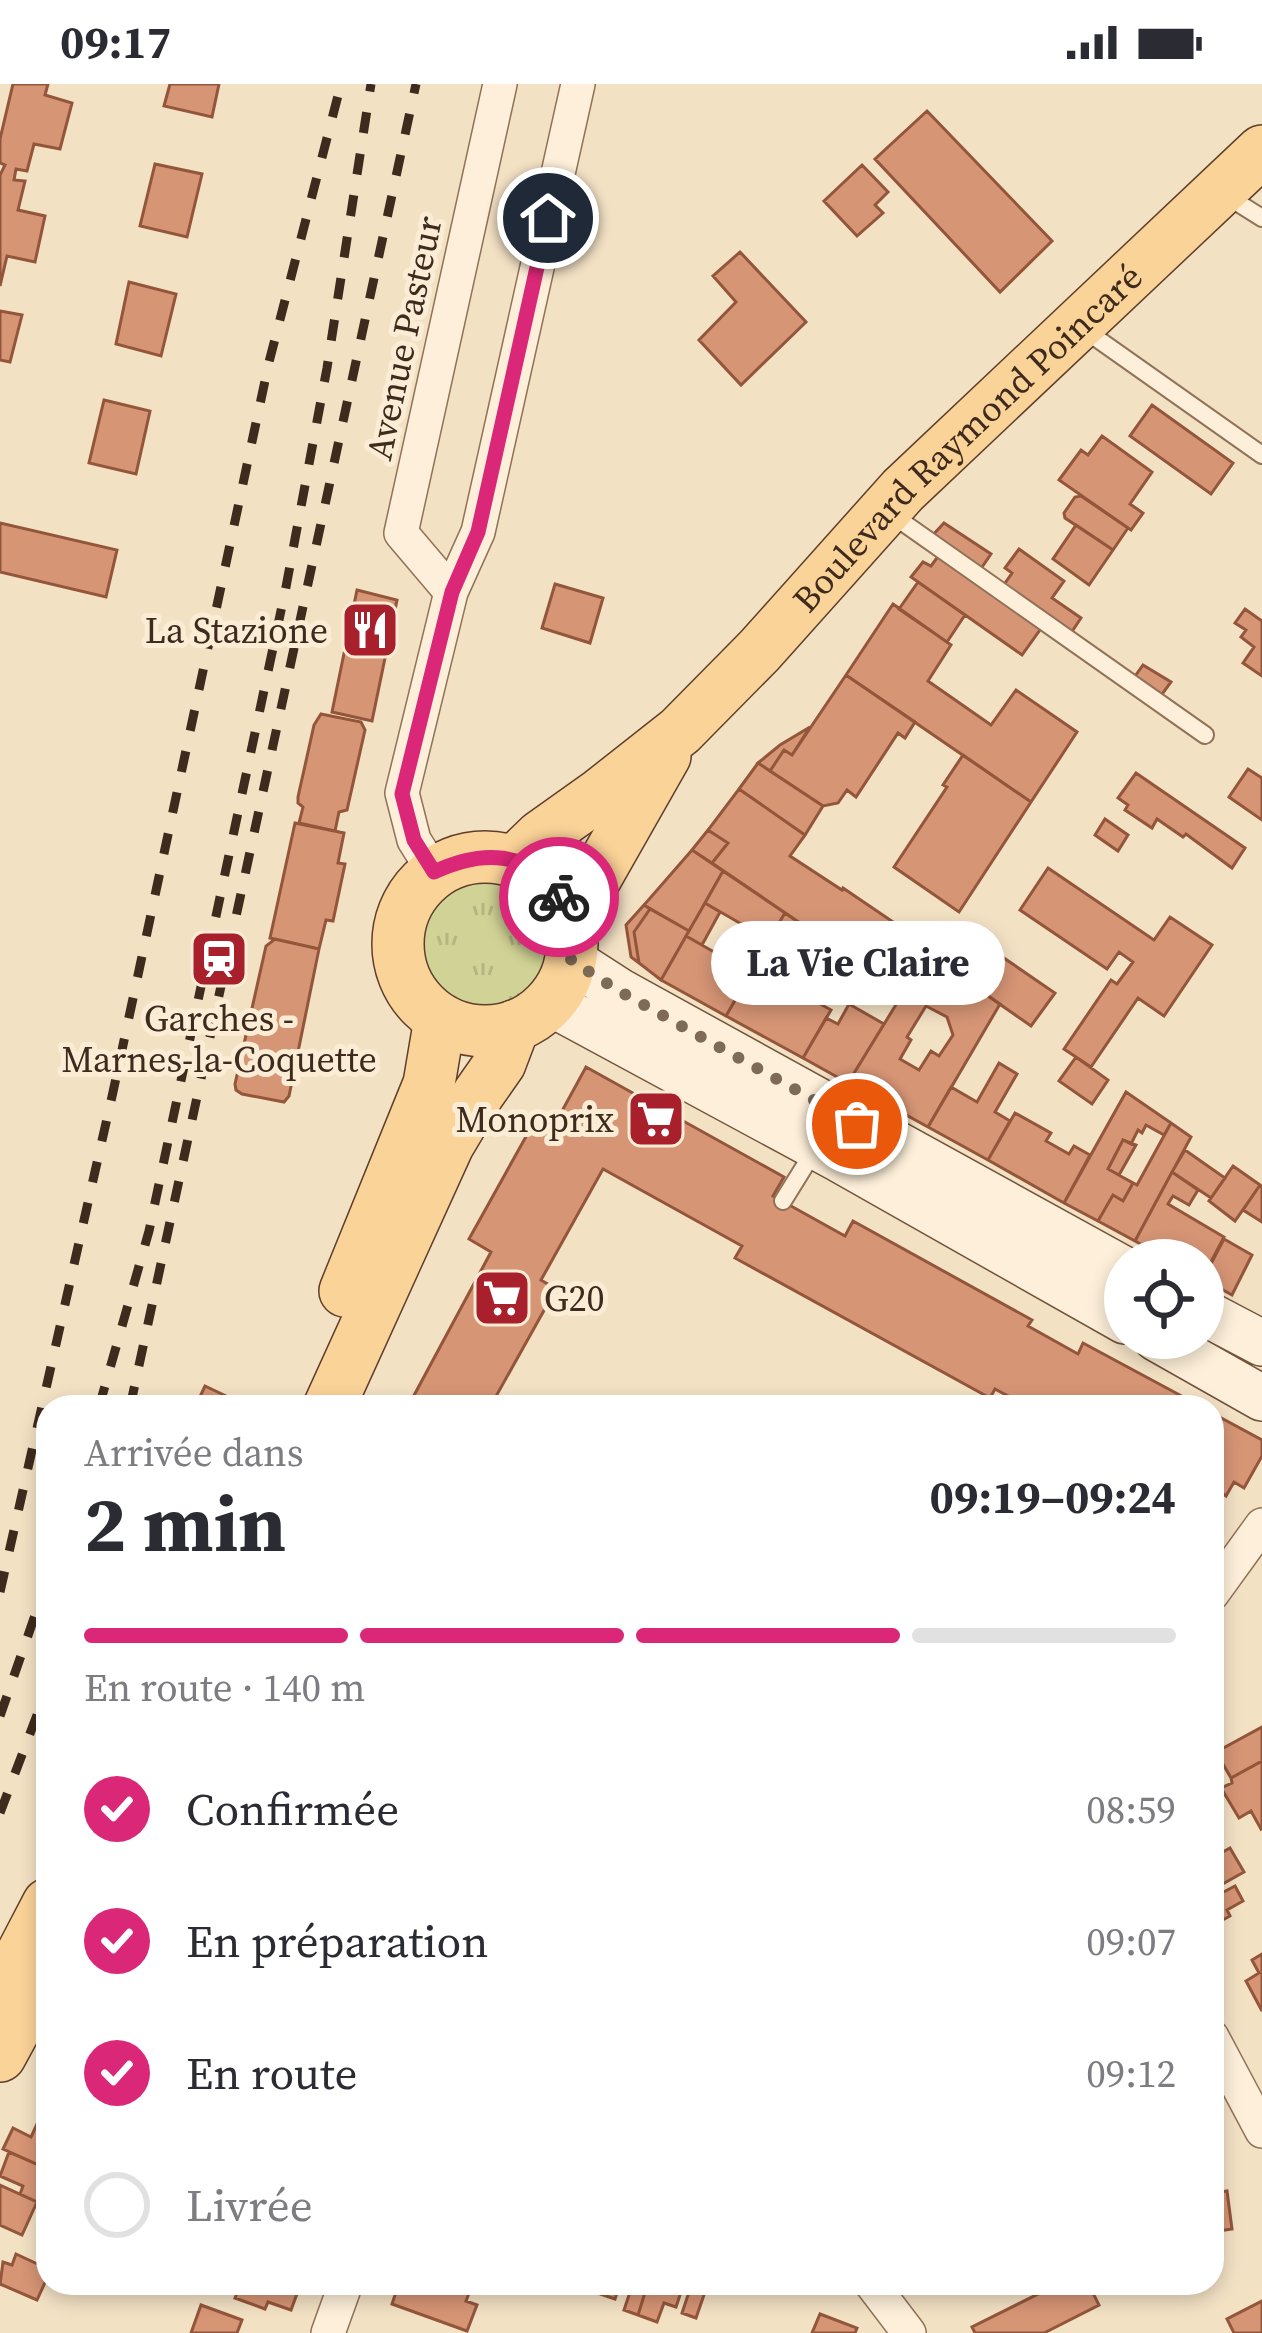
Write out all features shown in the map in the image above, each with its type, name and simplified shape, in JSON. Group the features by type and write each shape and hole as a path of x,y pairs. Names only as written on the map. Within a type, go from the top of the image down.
{"main road":[{"name":"Boulevard Raymond Poincaré","path":"680,730 885,510 1262,151"},
{"path":"515,861 680,730"},
{"path":"334,1395 448,1145 551,975 590,887 680,730"},
{"path":"474,857 515,861 556,890 551,975 495,1030 476,1030 440,1019 410,990 402,971 397,944 402,916 414,891 434,872 474,857"},
{"path":"299,1395 421,1106 440,1019"},
{"path":"0,1996 36,1927"},
{"path":"0,2056 36,1990"}],"street":[{"name":"Avenue Pasteur","path":"452,592 450,549 401,533 500,84"},
{"path":"434,872 414,840 402,794 452,592 450,549 578,84"},
{"path":"551,975 817,1147 1104,1309"},
{"path":"551,975 698,1035 1104,1258"},
{"path":"1224,1323 1262,1343"},
{"path":"1193,1359 1262,1398"},
{"path":"1224,1578 1262,1526"},
{"path":"1224,2060 1262,2131"},
{"path":"328,2333 342,2295"},
{"path":"880,2295 909,2333"}],"lane":[{"path":"1219,191 1262,218"},
{"path":"1076,324 1262,455"},
{"path":"885,510 1204,735"},
{"path":"783,1202 817,1147"}],"green space":[{"path":"485,874 511,879 533,894 548,916 553,942 548,968 533,990 511,1005 485,1010 459,1005 437,990 422,968 417,942 422,916 437,894 459,879"}],"building":[{"path":"13,84 48,84 45,95 72,103 60,149 34,144 27,171 16,169 14,180 25,181 18,210 45,216 35,262 7,256 0,286 0,175 5,165 0,163 0,139"},
{"path":"170,84 219,84 212,117 164,106"},
{"path":"927,111 1052,241 1000,292 875,159"},
{"path":"155,164 202,174 187,237 140,226"},
{"path":"862,165 888,192 875,205 883,213 857,236 824,201"},
{"path":"740,252 806,322 741,385 699,340 736,302 713,276"},
{"path":"129,282 176,294 161,356 116,344"},
{"path":"0,311 22,315 10,362 0,360"},
{"path":"104,400 150,411 136,474 89,463"},
{"path":"1152,405 1233,463 1211,494 1130,436"},
{"path":"1102,436 1152,472 1130,504 1143,513 1131,530 1059,480 1081,450 1088,455"},
{"path":"1081,496 1128,528 1113,550 1065,518 1075,497"},
{"path":"0,523 117,550 106,597 0,572"},
{"path":"944,523 991,554 980,570 931,537"},
{"path":"1076,525 1113,550 1089,585 1053,559"},
{"path":"1019,549 1064,581 1052,598 1081,618 1071,633 1003,586 1012,573 1005,568"},
{"path":"939,555 1042,627 1022,655 911,577 923,562 931,566"},
{"path":"918,582 965,615 947,642 899,609"},
{"path":"555,584 603,598 590,643 542,628"},
{"name":"La Stazione","path":"357,590 397,600 372,721 332,712"},
{"path":"893,604 951,645 928,681 991,725 1016,690 1077,732 1031,802 846,675"},
{"path":"1245,609 1262,621 1262,676 1243,663 1254,647 1241,637 1246,630 1235,623"},
{"path":"1143,665 1171,682 1160,697 1133,679"},
{"path":"846,675 915,722 905,738 898,733 856,797 847,790 838,803 823,806 770,771 784,750 792,755"},
{"path":"321,714 361,722 365,730 347,810 339,812 335,831 299,823 303,807 298,797 314,725"},
{"path":"810,727 792,755 784,750 770,771 758,763 780,745"},
{"path":"963,755 1031,802 959,912 894,867"},
{"path":"758,763 823,806 805,835 739,789"},
{"path":"1248,769 1262,778 1262,820 1229,797"},
{"path":"1136,773 1245,848 1232,868 1186,834 1183,837 1157,819 1152,828 1125,810 1128,805 1118,798"},
{"path":"739,789 805,835 790,856 902,928 929,951 903,993 712,863 728,843 708,830"},
{"path":"1105,819 1128,835 1118,851 1095,835"},
{"path":"295,823 344,833 338,863 345,864 333,921 326,920 319,949 270,938"},
{"path":"708,830 728,843 712,863 692,850"},
{"path":"692,850 723,871 689,931 644,905"},
{"path":"1048,868 1154,940 1170,917 1212,945 1164,1016 1138,998 1091,1067 1064,1049 1111,980 1117,984 1133,962 1119,952 1107,969 1020,910"},
{"path":"723,871 785,913 769,940 705,903"},
{"path":"705,903 720,912 702,945 686,936"},
{"path":"644,905 650,909 634,932 639,963 631,957 626,925"},
{"path":"650,909 689,931 661,980 639,963 634,932"},
{"path":"785,913 858,963 844,988 767,943"},
{"path":"749,928 769,940 751,973 731,961"},
{"path":"686,936 751,973 726,1016 661,980"},
{"path":"275,939 319,949 284,1102 242,1094 235,1084 266,946"},
{"path":"979,941 1055,993 1031,1026 958,975"},
{"path":"927,954 1000,1004 928,1127 848,1083","holes":["926,1006 947,1017 953,1035 939,1056 931,1051 919,1070 900,1059"]},
{"path":"754,967 831,1010 803,1058 726,1016"},
{"path":"849,1004 884,1024 848,1083 803,1058 826,1018 838,1024"},
{"path":"1076,1057 1108,1080 1092,1104 1059,1081"},
{"path":"999,1063 1017,1074 995,1112 1010,1121 988,1160 928,1127 951,1087 977,1102"},
{"path":"586,1067 784,1177 773,1196 845,1236 853,1221 1032,1320 1028,1326 1078,1354 1083,1343 1104,1354 1104,1359 1113,1359 1180,1395 1006,1395 995,1389 985,1395 735,1258 742,1246 603,1169 541,1280 556,1289 497,1395 414,1395 491,1252 469,1239 533,1124 550,1133"},
{"path":"1126,1092 1171,1123 1164,1135 1146,1125 1131,1144 1123,1140 1108,1169 1133,1183 1123,1201 1113,1195 1098,1221 1064,1203"},
{"path":"1015,1113 1051,1133 1046,1141 1069,1154 1074,1146 1090,1155 1064,1203 988,1160"},
{"path":"1171,1123 1191,1137 1136,1239 1131,1239 1098,1221 1113,1195 1123,1201 1133,1183 1126,1179 1137,1185"},
{"path":"1123,1140 1136,1145 1119,1175 1108,1169"},
{"path":"1185,1150 1225,1178 1211,1198 1172,1172"},
{"path":"1233,1166 1260,1185 1235,1221 1209,1201"},
{"path":"1172,1172 1198,1190 1189,1205 1173,1196 1168,1204 1224,1237 1223,1239 1136,1239"},
{"path":"1262,1187 1262,1222 1243,1210"},
{"path":"1224,1239 1252,1255 1232,1295 1224,1291"},
{"path":"205,1386 224,1395 201,1395"},
{"path":"1224,1419 1262,1440 1262,1456 1244,1488 1234,1482 1226,1496"},
{"path":"1262,1727 1262,1761 1231,1778 1224,1766 1224,1748"},
{"path":"1262,1761 1261,1829 1251,1811 1239,1818 1224,1793 1231,1778"},
{"path":"1230,1848 1244,1872 1224,1883 1224,1851"},
{"path":"1235,1886 1243,1901 1227,1910 1230,1916 1224,1919 1224,1892"},
{"path":"1262,1954 1262,2011 1246,1981 1259,1973 1252,1960"},
{"path":"36,2126 36,2164 3,2149 13,2128 31,2137"},
{"path":"9,2152 36,2164 36,2201 20,2194 23,2186 0,2176"},
{"path":"0,2185 36,2202 22,2235 0,2225"},
{"path":"1224,2191 1232,2229 1224,2230"},
{"path":"16,2254 36,2263 37,2300 0,2284 3,2262 12,2265"},
{"path":"297,2295 291,2310 268,2302 265,2309 235,2298"},
{"path":"395,2295 468,2295 466,2301 477,2305 467,2331 392,2304"},
{"path":"629,2295 644,2295 638,2315 624,2310"},
{"path":"644,2295 680,2295 676,2307 664,2303 657,2322 638,2315"},
{"path":"688,2295 704,2295 696,2318 682,2313"},
{"path":"1036,2295 1094,2295 1099,2305 1044,2333 975,2333 972,2327"},
{"path":"1262,2301 1262,2333 1234,2333 1227,2319"},
{"path":"201,2305 242,2320 237,2333 191,2333"},
{"path":"820,2314 857,2328 855,2333 812,2333"}],"railway":[{"path":"45,1395 269,362 341,84"},
{"path":"102,1395 149,1231 286,587 327,368 371,84"},
{"path":"133,1395 416,84"},
{"path":"0,1592 36,1433"},
{"path":"0,1716 36,1612"},
{"path":"0,1813 36,1718"}],"way so far":[{"path":"559,897 573,936 571,960 857,1124"}],"place":[{"name":"La Stazione","path":"370,630"},
{"name":"Garches - Marnes-la-Coquette","path":"219,959"},
{"name":"Monoprix","path":"656,1119"},
{"name":"La Vie Claire","path":"857,1124"},
{"name":"G20","path":"502,1298"}],"route":[{"path":"548,218 478,532 452,592 402,794 408,826 434,872 460,860 488,856 515,861 538,873 559,897"}]}
